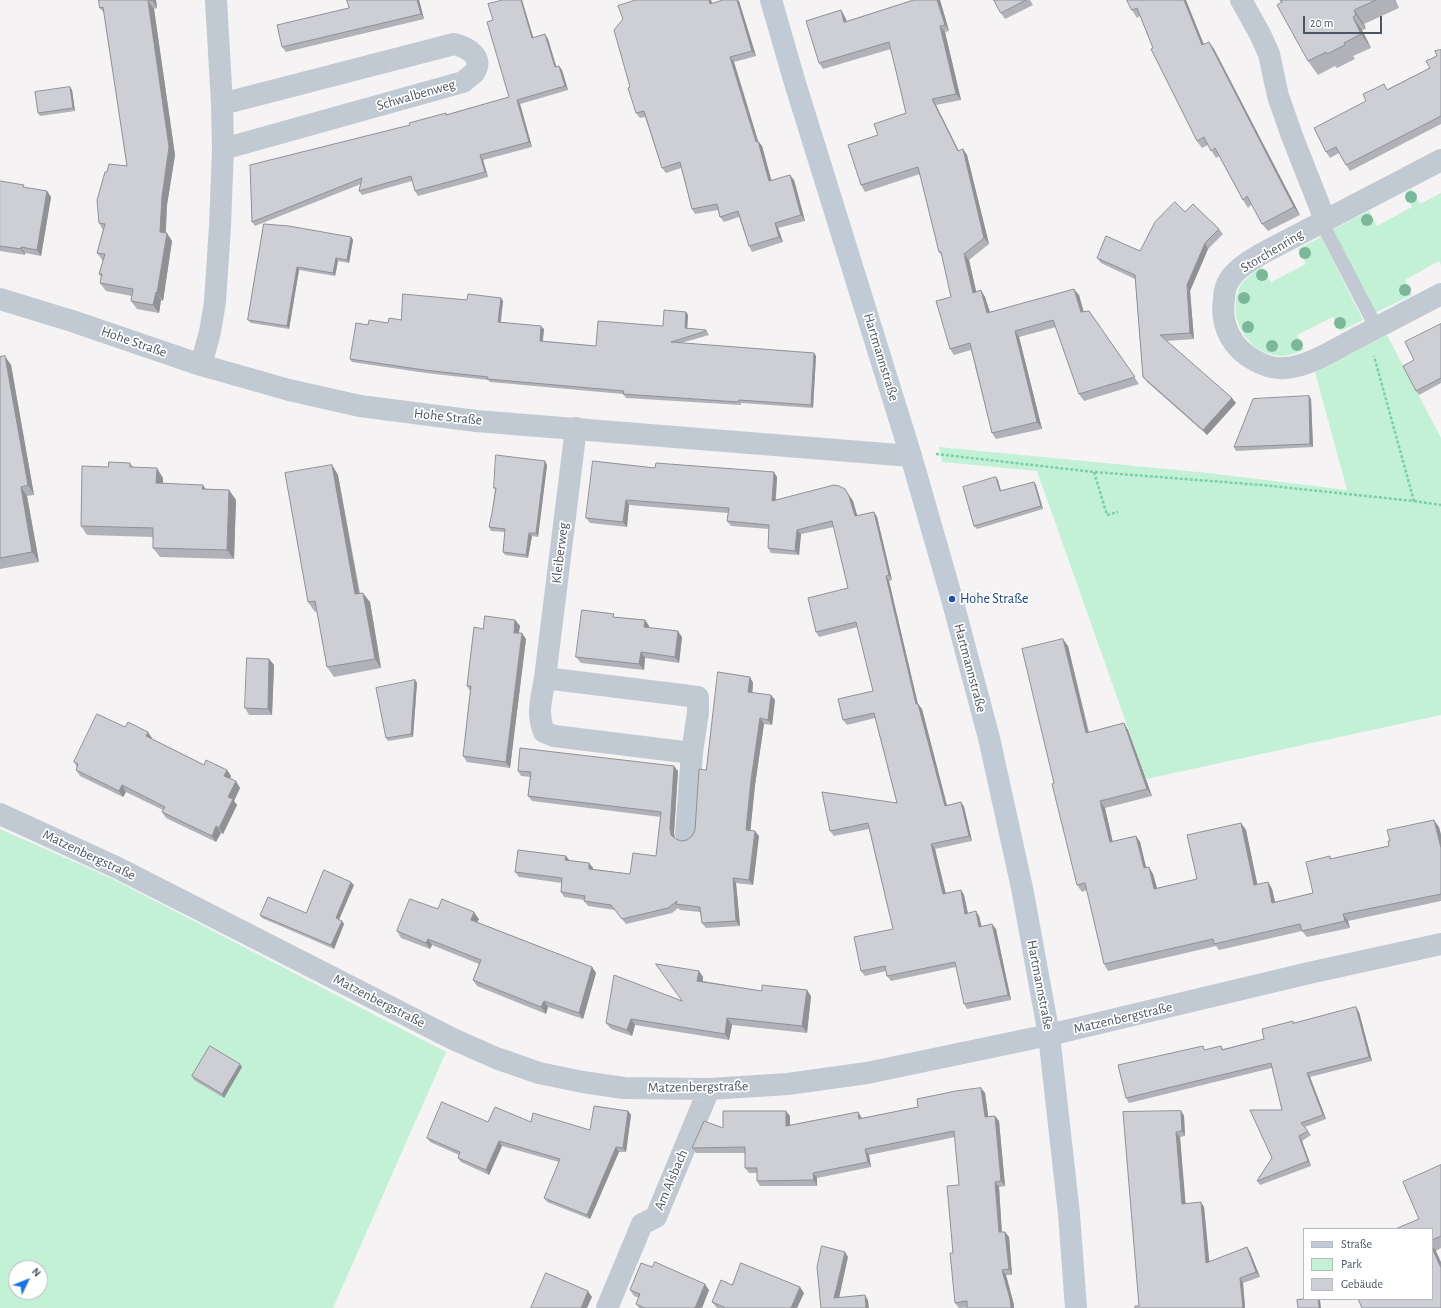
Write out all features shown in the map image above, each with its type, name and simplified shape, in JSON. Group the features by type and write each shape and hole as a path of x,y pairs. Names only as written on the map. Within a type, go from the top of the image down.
{"main road":[{"name":"Hartmannstraße","path":"771,0 911,456 952,599 989,738 1022,888 1049,1035 1069,1214 1076,1308"}],"street":[{"path":"201,365 210,332 215,302 220,226 223,149 216,0"},
{"path":"1241,0 1260,34 1269,54 1278,96 1325,220"},
{"name":"Schwalbenweg","path":"222,104 454,44 465,47 474,54 477,63 474,73 463,82 223,149"},
{"name":"Storchenring","path":"1441,160 1261,254 1238,270 1227,284 1222,308 1228,334 1237,348 1244,354 1259,363 1276,368 1295,367 1310,362 1441,294"},
{"name":"Hohe Straße","path":"0,299 72,321 201,365 289,390 360,406 476,421 911,456"},
{"name":"Kleiberweg","path":"576,428 539,711 540,722 544,732 554,736 692,753"},
{"path":"544,678 698,697 698,712 692,753 686,834"},
{"name":"Matzenbergstraße","path":"0,814 118,868 369,997 453,1039 496,1058 539,1073 583,1082 624,1088 709,1089 788,1084 867,1073 1049,1035 1309,973 1441,944"},
{"name":"Am Alsbach","path":"607,1308 642,1224 656,1217 709,1089"}],"lane":[{"path":"1325,220 1326,231 1372,330"}],"path":[{"path":"1372,330 1414,501"},
{"path":"911,456 941,453 1094,472 1262,485 1441,505"},
{"path":"1094,472 1107,515 1118,512"}],"green space":[{"path":"1411,189 1420,204 1441,193 1441,265 1439,261 1405,280 1412,295 1373,314 1330,231 1369,211 1377,226 1412,207 1405,192"},
{"path":"1321,237 1363,320 1341,331 1333,317 1297,335 1304,350 1280,356 1269,354 1250,342 1243,334 1238,324 1236,302 1238,291 1242,283 1248,277 1262,267 1271,282 1306,264 1298,249"},
{"path":"1387,335 1441,438 1441,715 1146,779 1037,471 942,462 939,447 1208,473 1347,490 1315,372"},
{"path":"0,829 111,878 446,1052 333,1308 0,1308"}],"building":[{"path":"99,0 152,0 148,1 169,147 162,197 160,232 167,233 157,293 156,292 153,305 131,301 133,289 100,283 102,274 99,274 105,254 97,253 105,224 99,223 97,200 105,172 107,172 109,164 127,166 103,7 100,8"},
{"path":"347,0 417,0 421,14 282,47 277,25 349,8"},
{"path":"503,0 521,0 532,38 545,34 555,67 559,66 565,86 517,100 529,142 480,155 485,172 415,191 411,176 359,191 362,178 252,222 250,165 410,125 409,123 446,113 446,115 509,97 487,22 493,20 488,4"},
{"path":"636,0 709,0 710,4 723,0 737,0 752,51 730,57 756,142 758,141 769,181 790,175 801,215 775,223 779,237 749,246 738,211 720,217 717,204 692,209 680,162 662,168 644,111 636,113 628,88 630,87 614,30 623,19 618,6"},
{"path":"914,0 937,0 945,25 940,26 956,94 932,99 958,151 963,149 984,238 964,254 973,293 981,290 987,313 1074,289 1081,312 1089,311 1135,377 1079,394 1053,320 1015,331 1037,422 992,433 970,343 950,349 936,301 951,297 941,252 939,252 918,167 861,185 848,145 878,135 874,124 906,113 889,42 819,63 806,21 841,10 844,22"},
{"path":"994,0 1026,0 1001,13"},
{"path":"1127,0 1184,0 1202,45 1209,42 1294,207 1262,224 1247,196 1243,200 1215,148 1211,151 1204,137 1197,141 1151,49 1153,48 1137,8 1132,10"},
{"path":"1280,0 1376,0 1354,10 1356,15 1353,17 1361,34 1344,43 1345,45 1308,61 1277,5 1282,2"},
{"path":"1441,50 1441,116 1346,165 1336,147 1326,152 1314,128 1366,101 1363,94 1384,84 1387,90 1430,68 1426,61 1437,56 1435,51"},
{"path":"70,87 73,108 38,113 35,92"},
{"path":"0,181 47,191 37,250 21,247 21,249 0,246"},
{"path":"1175,202 1185,212 1193,204 1219,229 1205,243 1187,285 1190,333 1160,335 1232,398 1203,430 1143,377 1135,275 1097,258 1106,236 1140,251 1155,222"},
{"path":"264,224 289,226 351,237 347,260 336,258 333,273 297,267 287,326 248,320"},
{"path":"403,294 467,300 468,294 501,298 498,322 541,326 540,341 596,346 598,321 663,326 664,310 686,312 685,328 706,331 671,342 814,353 811,405 739,400 738,402 623,394 624,391 487,379 488,377 424,370 350,359 356,323 368,325 369,320 388,323 389,318 401,320"},
{"path":"1441,324 1441,378 1416,391 1403,366 1414,360 1405,342"},
{"path":"5,356 28,485 21,487 32,552 0,558 0,357"},
{"path":"1309,396 1310,444 1234,447 1253,399"},
{"path":"496,455 545,461 536,533 529,533 526,555 503,552 505,529 489,527 496,488 494,488"},
{"path":"593,461 655,468 656,463 774,472 772,501 834,485 845,489 849,496 855,516 874,512 889,575 886,576 916,704 918,704 945,806 961,802 969,836 931,844 943,894 961,890 965,914 976,911 979,927 992,924 1008,995 964,1004 955,962 887,976 885,966 861,971 854,937 893,929 868,823 830,831 822,792 897,803 874,713 843,720 838,699 873,691 856,622 816,632 808,598 848,588 832,521 797,530 795,551 768,548 769,525 727,521 729,508 626,500 623,522 586,518"},
{"path":"109,462 130,463 130,467 157,468 156,483 203,485 202,489 229,490 227,550 153,548 153,528 81,526 82,466 108,467"},
{"path":"332,465 355,594 363,593 375,659 327,667 315,601 308,602 285,473"},
{"path":"996,477 1000,491 1034,482 1041,506 974,526 963,487"},
{"path":"582,610 614,614 613,617 645,620 644,627 678,631 675,657 641,652 639,664 576,657"},
{"path":"485,616 515,620 514,633 522,633 506,762 463,756 471,686 467,686 474,627 483,629"},
{"path":"1063,639 1086,733 1124,723 1147,789 1100,801 1110,842 1136,836 1144,868 1149,867 1154,889 1197,879 1187,835 1241,823 1254,885 1268,882 1272,903 1313,893 1306,862 1330,856 1330,859 1389,846 1388,841 1390,841 1387,830 1434,820 1441,848 1441,894 1343,914 1345,921 1302,931 1300,924 1214,944 1213,939 1104,964 1085,883 1077,885 1052,784 1054,783 1022,649"},
{"path":"247,658 269,659 268,709 245,708"},
{"path":"718,672 750,677 748,692 771,695 768,720 760,718 751,780 746,830 755,831 749,880 733,878 736,921 702,923 700,907 676,904 677,901 668,908 622,919 611,905 584,901 585,896 561,892 562,878 515,872 518,850 566,856 565,860 589,863 589,869 630,874 633,853 656,856 661,812 528,796 531,772 518,771 520,748 674,766 670,828 671,835 681,841 687,840 692,836 695,830 699,769 706,770"},
{"path":"415,680 411,734 386,738 376,688"},
{"path":"97,714 125,727 128,722 148,732 146,736 204,765 206,760 227,770 224,776 236,781 228,797 233,799 219,828 216,826 212,836 162,812 165,807 122,785 119,791 76,770 78,764 74,762"},
{"path":"324,870 351,882 336,918 342,921 331,945 260,915 268,897 306,913"},
{"path":"410,899 438,909 442,899 474,912 471,920 592,967 579,1013 544,1001 541,1007 473,980 481,960 428,939 426,943 397,931"},
{"path":"656,964 699,971 697,981 762,991 762,985 807,990 802,1026 727,1018 725,1034 631,1019 627,1030 606,1023 614,975 682,1001"},
{"path":"1356,1007 1369,1057 1307,1073 1323,1115 1301,1123 1308,1131 1299,1136 1308,1161 1257,1181 1272,1158 1250,1110 1282,1110 1271,1063 1126,1098 1118,1065 1203,1046 1204,1050 1221,1046 1222,1050 1264,1039 1262,1029 1293,1021 1293,1023"},
{"path":"210,1046 240,1064 222,1094 192,1076"},
{"path":"981,1088 985,1117 995,1116 1001,1181 995,1182 999,1232 1005,1232 1009,1269 1002,1270 1011,1308 967,1308 967,1301 955,1303 950,1253 953,1253 947,1186 959,1185 954,1131 865,1149 868,1162 813,1173 814,1180 757,1181 757,1168 745,1168 745,1147 692,1148 704,1121 723,1128 723,1111 786,1111 786,1126 858,1112 859,1119 918,1107 917,1099 956,1091"},
{"path":"442,1102 488,1122 495,1107 531,1122 533,1113 590,1130 594,1106 628,1111 623,1148 616,1147 587,1215 544,1198 560,1159 499,1141 486,1170 458,1158 460,1152 427,1138"},
{"path":"1181,1111 1182,1131 1176,1132 1182,1204 1201,1202 1206,1263 1247,1247 1256,1272 1240,1278 1243,1308 1135,1308 1135,1306 1139,1306 1123,1112"},
{"path":"1441,1165 1441,1236 1433,1240 1433,1228 1397,1228 1419,1219 1403,1182"},
{"path":"822,1246 845,1252 834,1298 865,1295 866,1308 821,1308 817,1267"},
{"path":"1433,1250 1441,1268 1441,1308 1362,1308 1358,1300 1433,1300"},
{"path":"655,1262 705,1284 695,1308 645,1308 636,1304 640,1294 630,1290 641,1263 652,1267"},
{"path":"741,1263 800,1287 791,1308 726,1308 712,1302 721,1280 732,1285"},
{"path":"546,1273 588,1291 581,1308 531,1308"},
{"path":"1297,1300 1318,1300 1319,1308 1298,1308"}],"place":[{"name":"Hohe Straße","path":"952,599"}]}
